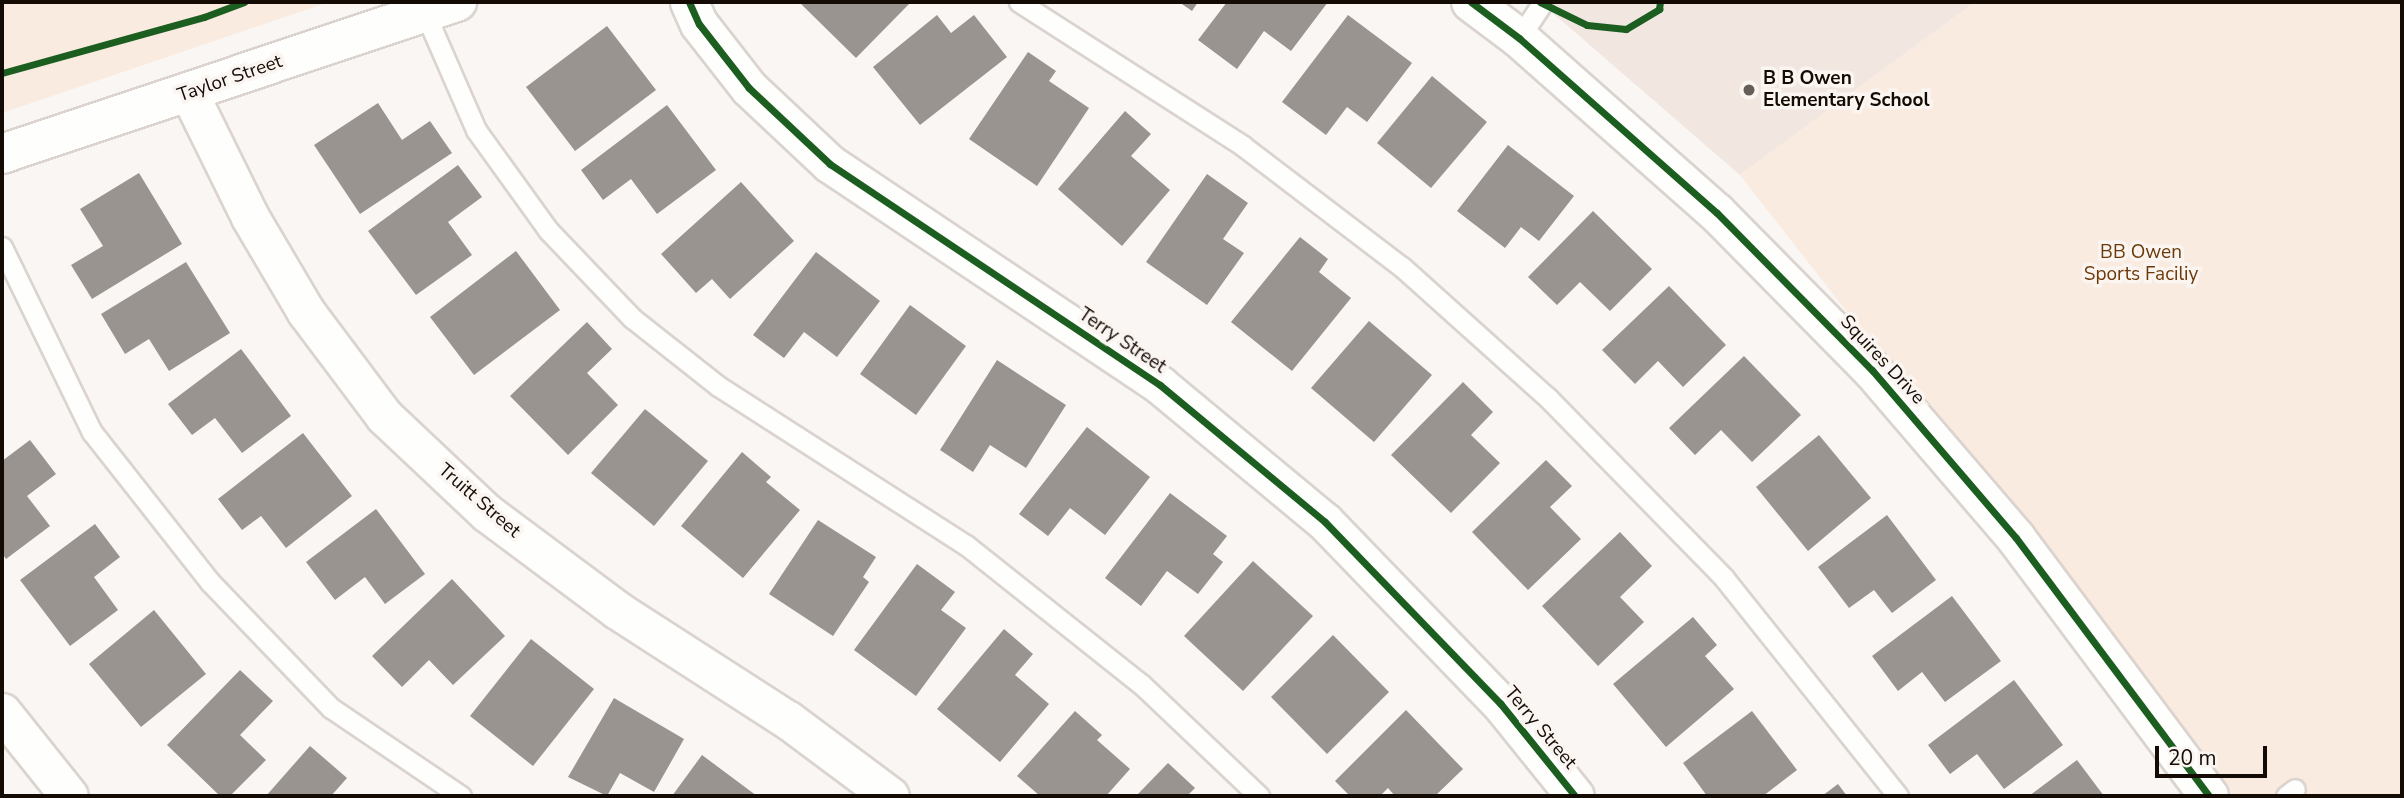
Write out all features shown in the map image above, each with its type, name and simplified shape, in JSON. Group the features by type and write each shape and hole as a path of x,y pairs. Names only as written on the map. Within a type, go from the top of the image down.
{"street":[{"name":"Terry Street","path":"689,2 699,24 749,88 830,164 1160,386 1325,522 1500,703 1575,796"},
{"name":"Squires Drive","path":"1471,2 1519,38 1717,213 1872,370 2016,538 2209,796"},
{"name":"Taylor Street","path":"2,154 441,7"},
{"name":"Truitt Street","path":"189,93 250,217 306,312 384,415 498,521 617,610 788,720 890,796"},
{"path":"2,712 69,796"}],"lane":[{"path":"1019,2 1243,146 1402,267 1538,390 1724,578 1898,796"},
{"path":"1519,38 1543,2"},
{"path":"441,7 476,130 548,230 632,318 718,386 966,545 1141,684 1259,796"},
{"path":"2,247 92,432 211,582 331,708 461,796"}],"shaded area":[{"name":"B B Owen Elementary School","path":"1540,2 1975,2 1740,175"}],"green space":[{"path":"10,2 329,2 2,113 2,5"},
{"name":"BB Owen Sports Faciliy","path":"1975,2 2402,2 2402,796 2225,796 1740,175"}],"building":[{"path":"799,2 911,2 856,58"},
{"path":"1179,2 1198,2 1192,11"},
{"path":"1227,2 1328,2 1291,51 1264,31 1237,69 1198,40"},
{"path":"937,15 951,33 974,15 1007,57 920,125 873,67"},
{"path":"1348,15 1412,63 1367,122 1347,107 1326,135 1282,102"},
{"path":"607,26 656,90 575,151 526,87"},
{"path":"1028,52 1056,71 1049,81 1089,108 1037,186 969,139"},
{"path":"1432,76 1487,122 1431,188 1377,143"},
{"path":"378,103 402,140 430,121 452,153 360,214 314,145"},
{"path":"667,105 716,170 657,214 631,179 603,200 581,170"},
{"path":"1125,111 1151,134 1131,156 1170,190 1122,246 1058,189"},
{"path":"1508,145 1574,196 1539,241 1521,227 1505,248 1457,211"},
{"path":"458,165 482,197 448,222 472,255 416,295 368,231"},
{"path":"139,173 182,244 92,299 71,265 103,246 80,209"},
{"path":"1207,174 1248,203 1223,239 1244,253 1207,305 1146,262"},
{"path":"741,182 794,241 730,299 712,279 696,293 661,254"},
{"path":"1593,211 1652,269 1610,311 1580,282 1557,305 1528,277"},
{"path":"1300,237 1328,259 1319,272 1351,298 1292,371 1231,322"},
{"path":"516,251 560,310 474,375 430,317"},
{"path":"816,252 880,301 837,357 804,332 784,358 753,335"},
{"path":"186,262 230,333 169,371 149,339 125,354 101,314"},
{"path":"1669,286 1726,345 1683,387 1658,361 1635,384 1602,350"},
{"path":"910,305 966,346 916,415 860,374"},
{"path":"1369,321 1432,375 1374,442 1311,388"},
{"path":"587,322 612,349 587,373 618,405 568,455 510,396"},
{"path":"241,349 291,416 242,453 215,418 192,435 168,404"},
{"path":"1744,356 1801,415 1752,462 1721,430 1695,455 1669,428"},
{"path":"997,360 1066,405 1026,468 990,445 973,472 940,450"},
{"path":"1463,382 1493,412 1471,435 1500,463 1451,513 1391,455"},
{"path":"645,409 708,461 654,526 591,473"},
{"path":"1087,427 1150,477 1105,535 1070,508 1048,536 1019,514"},
{"path":"303,433 352,496 286,548 261,516 242,530 218,499"},
{"path":"1819,435 1871,498 1808,551 1756,487"},
{"path":"30,440 56,474 27,496 50,526 6,559 2,553 2,461"},
{"path":"742,452 771,477 766,482 800,510 743,578 681,526"},
{"path":"1546,460 1572,486 1550,507 1581,539 1528,590 1472,532"},
{"path":"1170,493 1227,536 1213,554 1223,562 1198,594 1167,571 1141,606 1105,578"},
{"path":"376,509 425,574 385,604 365,577 335,600 306,562"},
{"path":"1887,515 1936,580 1892,613 1874,590 1849,608 1818,567"},
{"path":"818,520 876,557 863,577 869,582 833,636 769,594"},
{"path":"95,524 120,557 94,577 118,610 70,646 20,580"},
{"path":"1620,532 1652,566 1620,597 1644,622 1598,666 1542,606"},
{"path":"1253,561 1313,616 1243,691 1184,636"},
{"path":"917,564 955,592 941,610 966,628 916,696 854,650"},
{"path":"452,579 505,636 453,685 429,660 402,687 372,656"},
{"path":"1952,596 2001,661 1945,702 1922,672 1898,691 1872,656"},
{"path":"154,610 206,674 141,727 89,664"},
{"path":"1693,617 1717,645 1705,656 1734,689 1666,747 1613,684"},
{"path":"1004,629 1033,654 1015,675 1049,704 1000,762 937,709"},
{"path":"1333,635 1389,692 1327,754 1271,697"},
{"path":"531,639 594,689 533,766 470,716"},
{"path":"240,670 273,701 240,735 266,760 230,796 220,796 167,745"},
{"path":"2014,680 2063,745 2004,789 1977,754 1950,774 1928,745"},
{"path":"614,698 684,739 654,792 620,773 607,796 568,777"},
{"path":"1406,710 1463,769 1435,796 1395,796 1388,788 1380,796 1350,796 1335,781"},
{"path":"1075,711 1102,735 1097,740 1130,769 1106,796 1040,796 1017,776"},
{"path":"1752,711 1797,770 1763,796 1707,796 1683,763"},
{"path":"310,746 347,778 331,796 266,796"},
{"path":"702,755 757,796 672,796"},
{"path":"2077,760 2104,796 2029,796"},
{"path":"1168,763 1195,788 1187,796 1136,796"},
{"path":"1838,784 1847,796 1822,796"}],"cycle path":[{"path":"2,73 204,17 244,2"},
{"path":"689,2 699,24 749,88 830,164 1160,385 1325,522 1500,703 1575,796"},
{"path":"1471,2 1519,38 1717,213 1872,370 2016,538 2209,796"},
{"path":"1540,2 1587,25 1626,29 1659,9 1660,2"}],"place":[{"name":"B B Owen Elementary School","path":"1749,90"}]}
